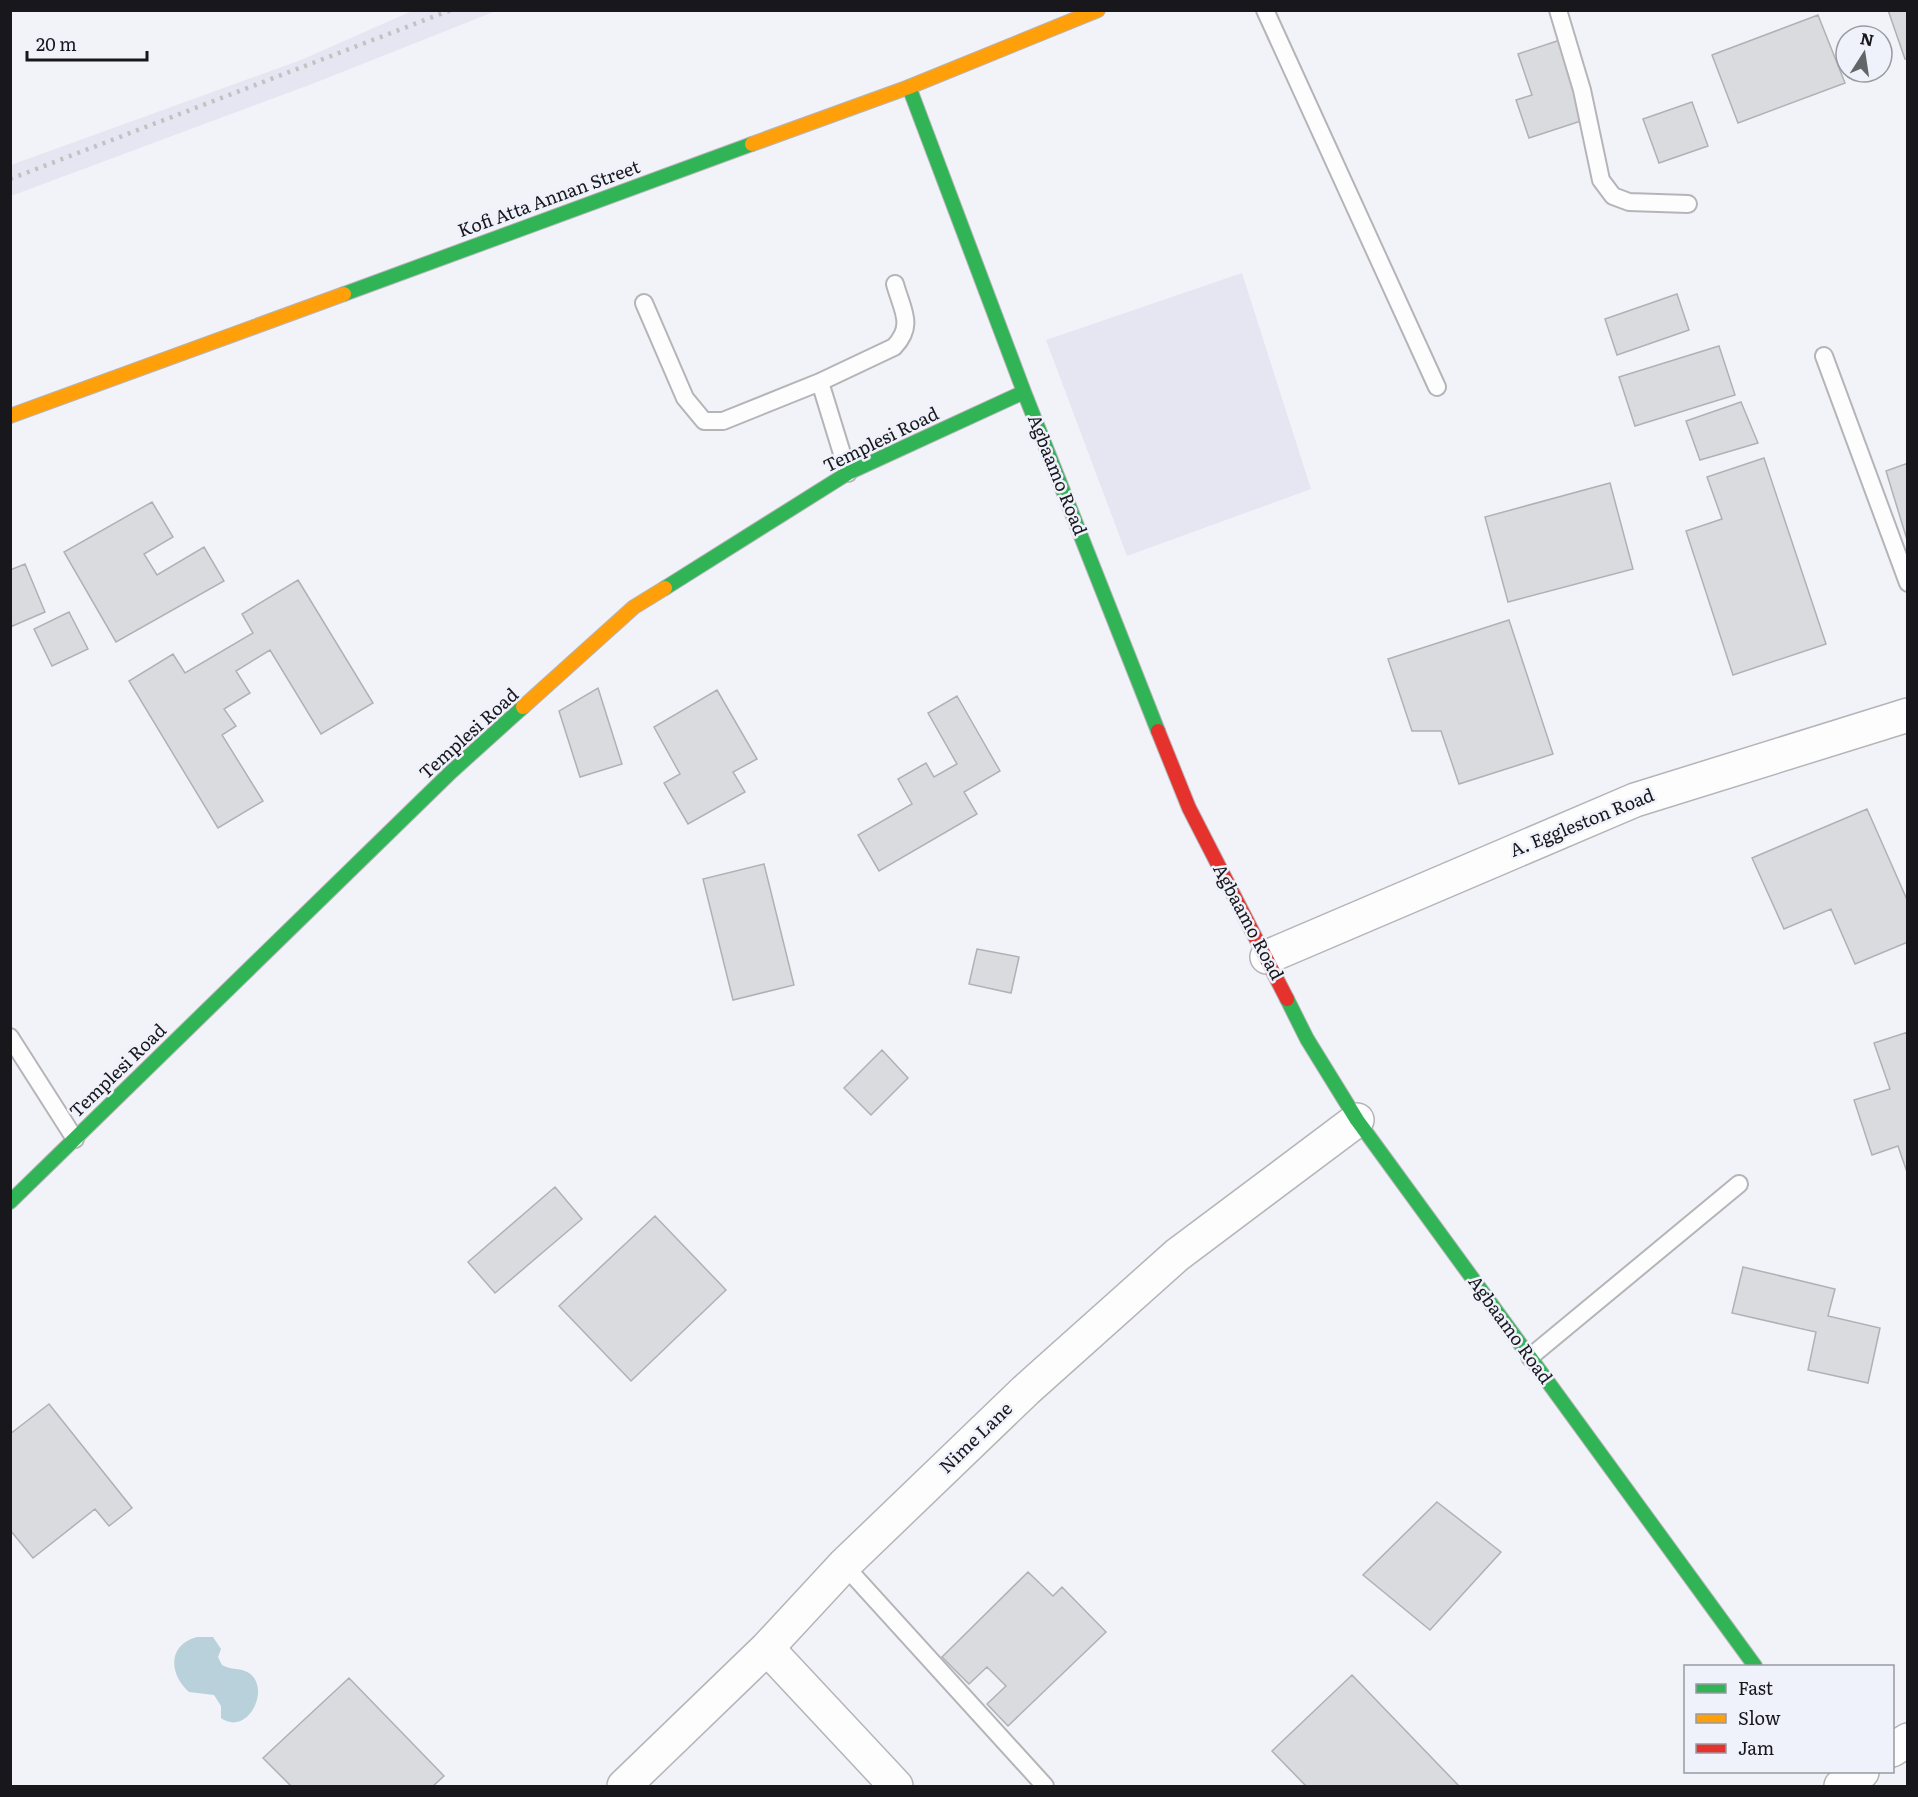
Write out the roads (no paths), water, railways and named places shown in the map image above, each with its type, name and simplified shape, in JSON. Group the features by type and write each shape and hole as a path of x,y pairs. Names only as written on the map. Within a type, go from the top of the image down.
{"street":[{"name":"Kofi Atta Annan Street","path":"10,416 909,87 1098,10"},
{"name":"Agbaamo Road","path":"909,87 1024,392 1189,808 1307,1039 1356,1120 1754,1665"},
{"name":"Templesi Road","path":"10,1202 451,772 634,607 848,472 1024,392"},
{"name":"A. Eggleston Road","path":"1267,957 1635,800 1908,715"},
{"name":"Nime Lane","path":"624,1786 767,1648 844,1565 1026,1390 1151,1278 1356,1120"},
{"path":"767,1648 897,1786"},
{"path":"1894,1749 1908,1740"},
{"path":"1832,1773 1841,1786 1860,1773"}],"lane":[{"path":"1265,10 1437,387"},
{"path":"1558,10 1582,90 1601,180 1613,196 1629,201 1688,204"},
{"path":"644,303 685,398 704,422 723,422 820,382 894,347 902,339 907,327 895,284"},
{"path":"1824,357 1908,583"},
{"path":"820,382 848,472"},
{"path":"10,1037 75,1139"},
{"path":"1530,1357 1739,1184"},
{"path":"844,1565 1045,1786"}],"water":[{"path":"197,1637 213,1637 221,1649 218,1657 222,1665 246,1671 255,1680 258,1689 257,1699 253,1709 240,1721 231,1722 221,1718 221,1706 214,1695 189,1692 182,1685 175,1669 176,1653 180,1646"}],"railway":[{"path":"10,179 451,10"}]}
